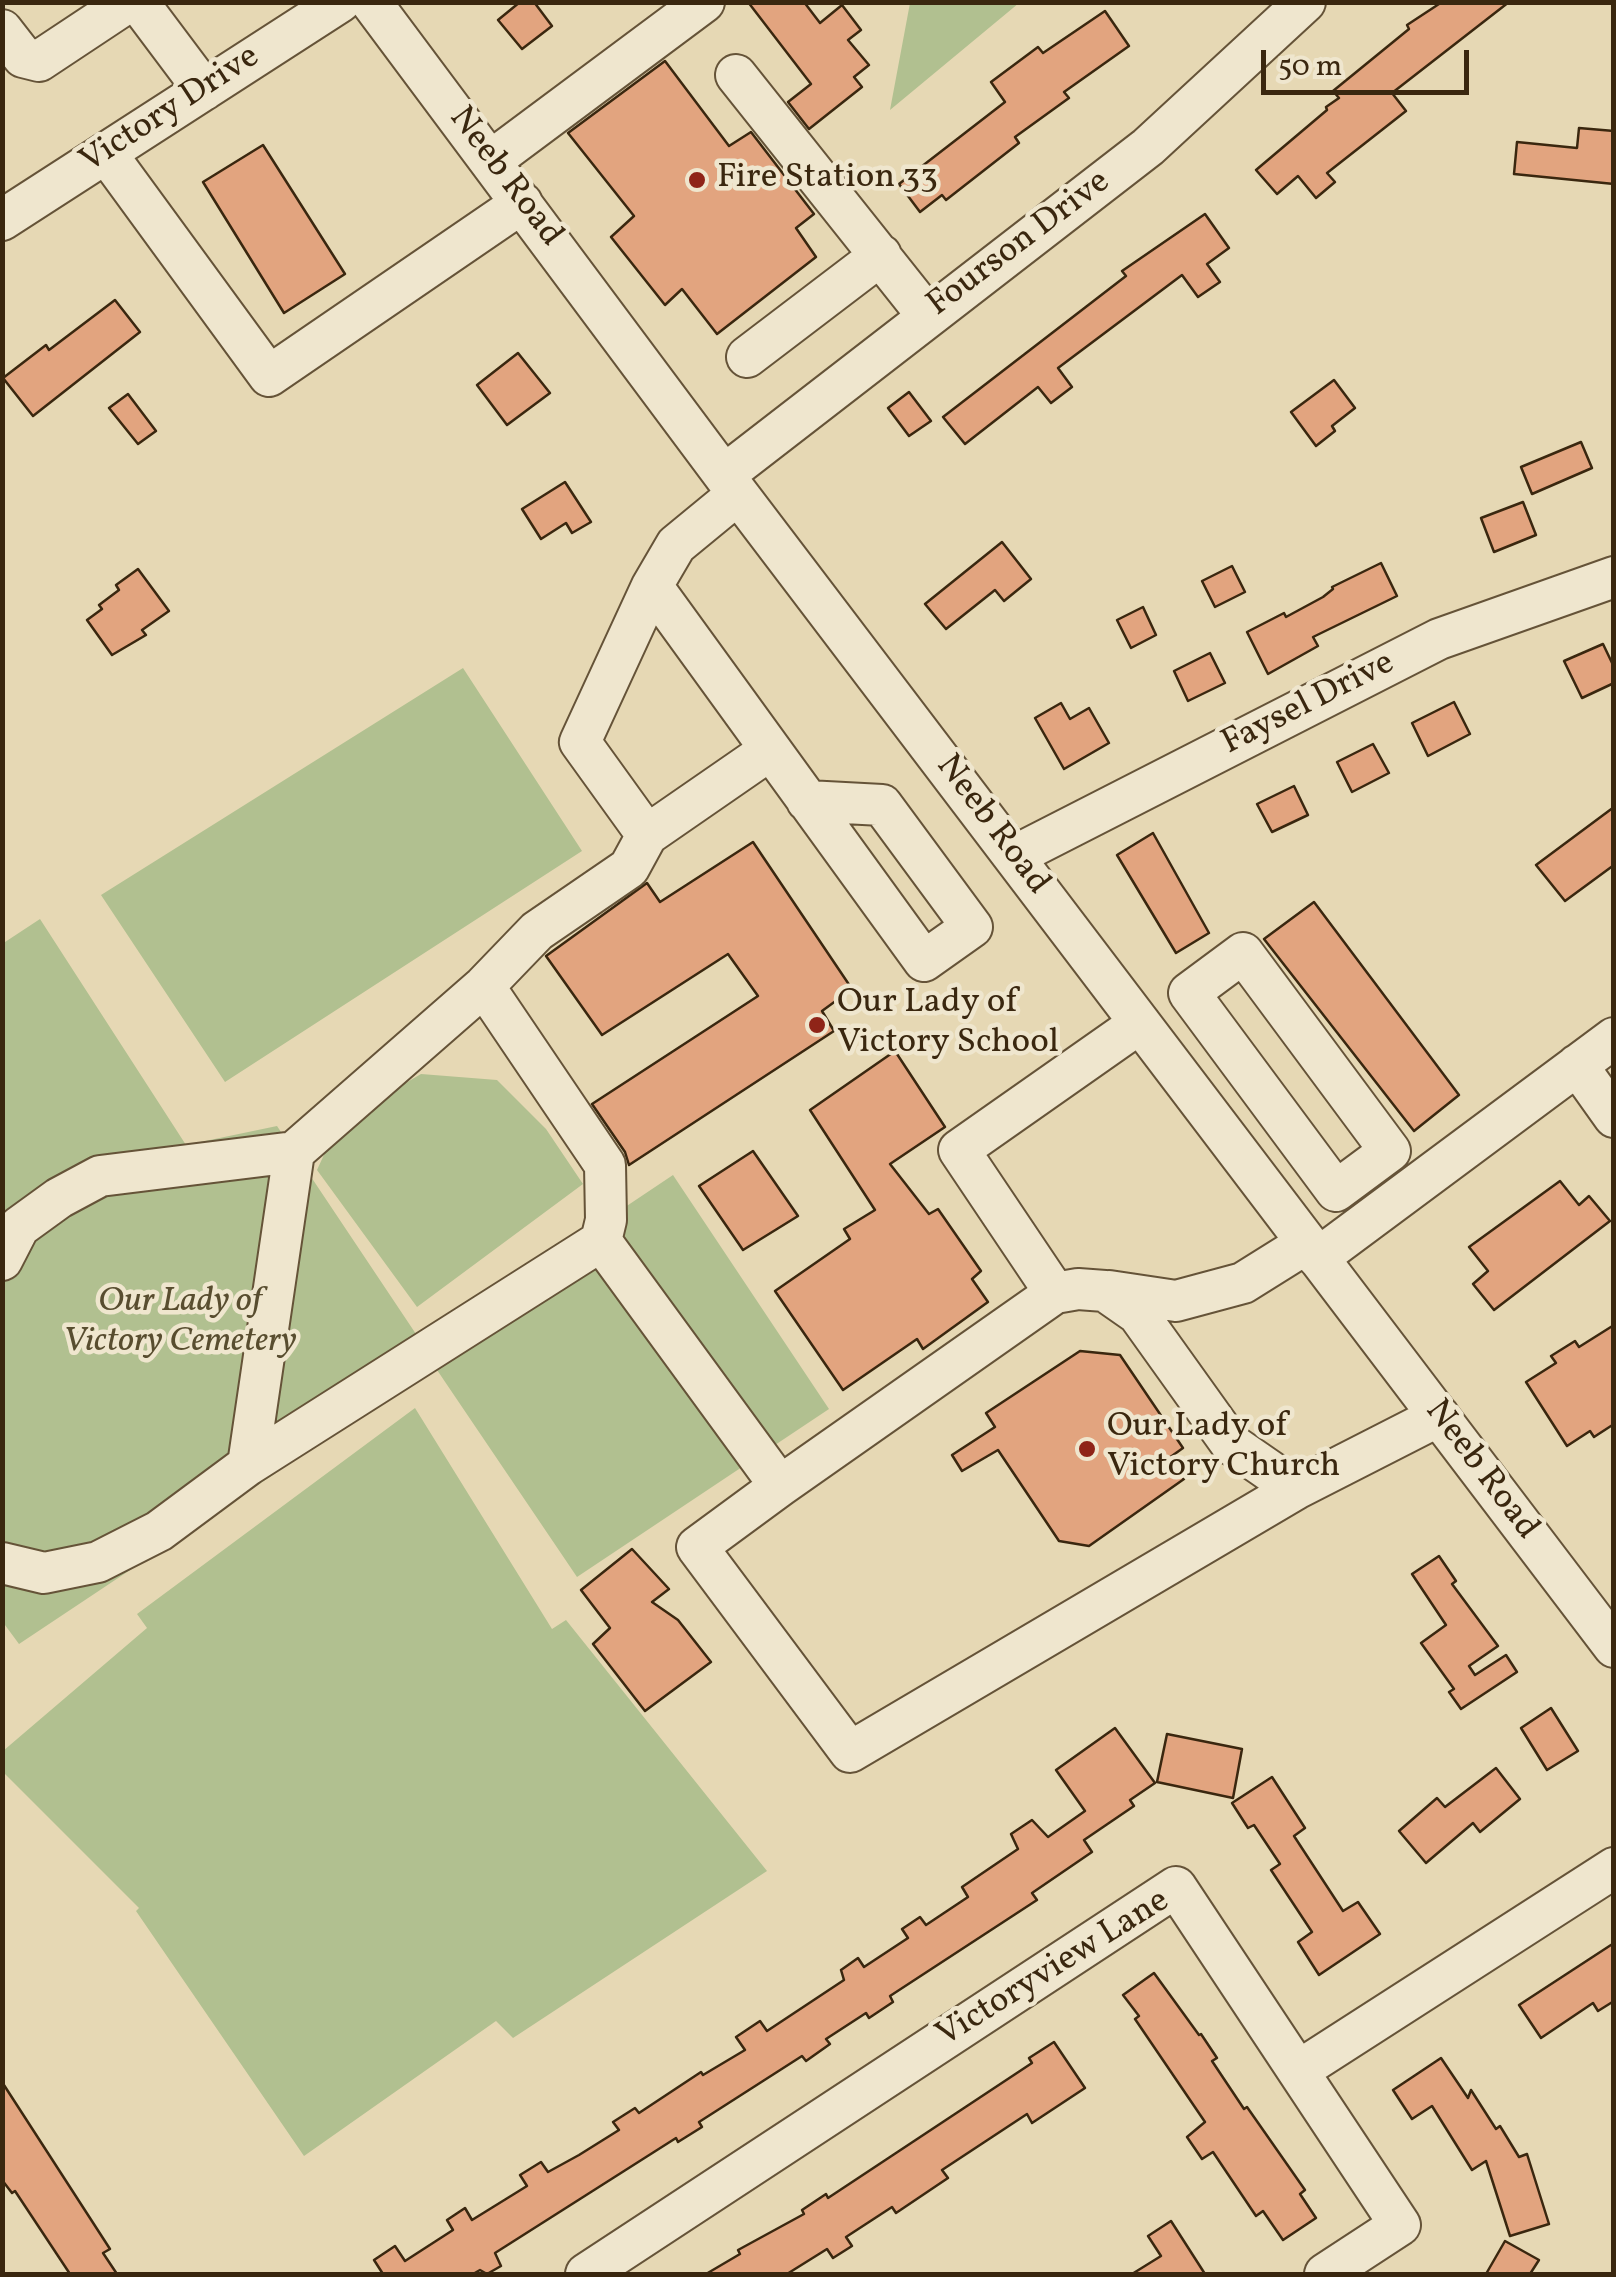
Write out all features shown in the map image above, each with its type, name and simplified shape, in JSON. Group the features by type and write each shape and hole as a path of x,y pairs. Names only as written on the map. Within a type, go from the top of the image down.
{"street":[{"path":"2,30 22,57 39,61 128,2"},
{"path":"138,2 204,90"},
{"name":"Victory Drive","path":"2,220 340,2"},
{"name":"Neeb Road","path":"371,2 731,484 1614,1646"},
{"path":"492,160 704,2"},
{"name":"Fourson Drive","path":"646,835 580,742 652,586 676,544 731,484 927,316 1148,146 1305,2"},
{"path":"736,75 927,316"},
{"path":"106,152 269,376 522,203"},
{"path":"747,358 882,256"},
{"name":"Faysel Drive","path":"1014,856 1439,639 1614,577"},
{"path":"652,586 806,801"},
{"path":"2,1260 19,1227 100,1176 294,1152 484,986 536,931 629,868 646,835 770,750"},
{"path":"1243,953 1390,1151 1336,1191 1229,1046 1189,993 1243,953"},
{"path":"2,1563 44,1573 98,1562 159,1532 248,1464 601,1241 606,1220 605,1166 484,986"},
{"path":"1055,1293 960,1150 1140,1023"},
{"path":"1439,1416 1296,1489 850,1752 697,1547 1055,1293 1078,1289 1176,1301 1243,1283 1313,1250 1614,1038"},
{"path":"1183,1080 1229,1046"},
{"path":"1577,1065 1614,1117"},
{"path":"1261,1182 1305,1149"},
{"path":"248,1464 294,1152"},
{"path":"601,1241 780,1486"},
{"path":"1105,1291 1138,1314 1230,1444 1296,1489"},
{"path":"1325,2274 1400,2225 1298,2071 1614,1868"},
{"name":"Victoryview Lane","path":"597,2272 1176,1887 1298,2071"}],"green space":[{"path":"910,3 1019,3 890,110"},
{"path":"463,668 582,851 225,1082 101,895"},
{"name":"Our Lady of Victory Cemetery","path":"40,919 186,1145 277,1126 422,1343 673,1175 829,1409 577,1577 435,1367 19,1644 2,1621 2,944"},
{"path":"421,1074 497,1080 546,1129 583,1184 417,1307 317,1170 339,1122"},
{"path":"415,1408 552,1629 566,1620 767,1871 513,2038 496,2021 304,2156 136,1911 139,1908 3,1772 3,1751 147,1628 137,1614"}],"building":[{"path":"520,2 534,2 552,26 522,49 498,20"},
{"path":"748,2 804,2 820,23 842,5 861,30 848,40 869,65 854,77 862,87 809,129 788,102 811,84"},
{"path":"1442,2 1509,2 1392,93 1406,111 1327,173 1335,182 1316,198 1298,176 1277,194 1256,170 1339,98 1333,91 1409,29 1407,25"},
{"path":"1105,11 1129,46 1064,92 1069,98 1015,137 1019,143 946,200 942,195 920,212 899,184 1005,102 991,82 1038,47 1043,53"},
{"name":"Fire Station 33","path":"665,61 729,146 751,132 814,214 796,228 816,257 717,334 682,289 665,305 611,237 634,216 568,133"},
{"path":"1579,128 1614,131 1614,184 1514,174 1517,142 1577,148"},
{"path":"263,145 345,274 284,313 203,182"},
{"path":"1205,214 1229,248 1207,264 1220,282 1198,297 1182,275 1058,368 1072,387 1051,403 1038,387 965,444 943,417 1126,276 1122,271"},
{"path":"115,300 140,332 33,416 3,378 46,345 49,350"},
{"path":"518,353 550,393 507,425 477,385"},
{"path":"1334,380 1355,408 1332,426 1335,431 1316,446 1291,412"},
{"path":"909,392 931,421 909,436 888,408"},
{"path":"128,394 156,431 138,444 109,408"},
{"path":"1581,442 1592,468 1532,494 1521,467"},
{"path":"565,482 591,522 572,533 566,523 541,539 522,509"},
{"path":"1523,502 1536,535 1494,552 1481,518"},
{"path":"1002,542 1031,579 1004,601 995,590 946,629 925,604"},
{"path":"1381,563 1397,596 1313,637 1318,646 1268,674 1247,632 1284,613 1286,617 1323,597 1332,587"},
{"path":"1232,566 1245,592 1215,607 1202,581"},
{"path":"138,569 169,611 142,630 146,635 112,655 87,620 119,590 116,585"},
{"path":"1143,607 1156,635 1131,648 1117,620"},
{"path":"1603,644 1614,667 1614,683 1582,698 1564,661"},
{"path":"1210,653 1225,683 1188,701 1174,671"},
{"path":"1454,702 1470,734 1428,756 1412,723"},
{"path":"1061,703 1070,719 1089,708 1109,743 1064,769 1035,718"},
{"path":"1373,744 1389,773 1352,792 1337,762"},
{"path":"1294,786 1308,815 1272,832 1257,804"},
{"path":"1614,807 1614,865 1565,901 1536,865"},
{"path":"1153,833 1209,933 1176,953 1117,855"},
{"name":"Our Lady of Victory School","path":"753,842 852,989 822,1011 834,1031 629,1165 625,1152 592,1104 758,996 728,954 602,1035 546,956 647,883 660,902"},
{"path":"1314,902 1459,1095 1414,1131 1264,939"},
{"path":"895,1051 945,1127 890,1164 929,1214 938,1209 981,1271 972,1279 988,1302 923,1349 917,1339 843,1390 775,1291 850,1239 844,1229 875,1210 810,1110"},
{"path":"753,1151 798,1216 743,1250 699,1186"},
{"path":"1560,1181 1579,1205 1589,1196 1610,1221 1494,1310 1473,1284 1488,1271 1469,1247"},
{"path":"1614,1325 1614,1424 1594,1437 1590,1431 1567,1446 1526,1382 1556,1363 1551,1356 1575,1341 1579,1347"},
{"name":"Our Lady of Victory Church","path":"1080,1351 1120,1355 1183,1448 1169,1458 1184,1479 1089,1546 1059,1541 998,1450 962,1471 952,1455 995,1427 986,1413"},
{"path":"632,1549 669,1589 652,1602 678,1620 711,1662 645,1711 593,1644 610,1628 581,1590"},
{"path":"1439,1556 1456,1581 1452,1584 1498,1646 1469,1666 1475,1675 1506,1655 1517,1672 1461,1709 1449,1692 1454,1689 1421,1643 1446,1625 1412,1574"},
{"path":"1551,1708 1578,1751 1547,1770 1521,1728"},
{"path":"1115,1728 1155,1783 1130,1800 1134,1806 1084,1840 1092,1852 1032,1893 1037,1900 890,1996 893,2002 869,2018 866,2013 826,2039 830,2044 806,2061 802,2056 699,2122 702,2127 678,2142 676,2138 495,2253 501,2266 487,2274 480,2270 473,2274 383,2274 374,2260 395,2246 405,2261 453,2230 447,2220 465,2208 472,2220 527,2186 520,2175 541,2162 548,2172 579,2155 619,2130 613,2122 635,2108 639,2113 701,2072 703,2075 745,2050 736,2037 760,2021 767,2031 844,1980 841,1970 858,1958 864,1967 908,1938 902,1929 920,1917 926,1925 968,1897 962,1887 1018,1849 1011,1834 1032,1820 1048,1837 1085,1811 1056,1770"},
{"path":"1167,1734 1242,1749 1233,1798 1157,1782"},
{"path":"1496,1768 1520,1799 1480,1832 1473,1823 1426,1863 1399,1831 1437,1798 1445,1807"},
{"path":"1272,1777 1305,1828 1294,1836 1343,1911 1358,1902 1380,1934 1319,1975 1298,1942 1312,1932 1271,1870 1280,1864 1254,1825 1248,1828 1232,1803"},
{"path":"1614,1943 1614,2001 1598,2011 1593,2003 1541,2038 1519,2005"},
{"path":"1154,1973 1217,2058 1212,2061 1244,2109 1247,2107 1305,2190 1300,2194 1316,2218 1283,2240 1263,2211 1256,2216 1213,2152 1202,2159 1187,2137 1205,2122 1123,1995"},
{"path":"1054,2042 1085,2088 1032,2123 1027,2114 942,2170 948,2178 896,2213 892,2207 846,2237 852,2246 833,2258 827,2249 787,2274 706,2274 1032,2063 1029,2058"},
{"path":"1441,2058 1468,2098 1471,2090 1496,2129 1500,2126 1519,2157 1527,2154 1549,2224 1510,2236 1486,2161 1472,2170 1432,2106 1412,2119 1393,2090"},
{"path":"2,2082 110,2249 103,2253 117,2274 70,2274 15,2191 12,2193 2,2180"},
{"path":"1171,2221 1205,2274 1132,2274 1161,2256 1148,2236"},
{"path":"1505,2241 1539,2260 1530,2274 1486,2274"}],"place":[{"name":"Fire Station 33","path":"697,180"},
{"name":"Our Lady of Victory School","path":"817,1025"},
{"name":"Our Lady of Victory Church","path":"1087,1449"}]}
